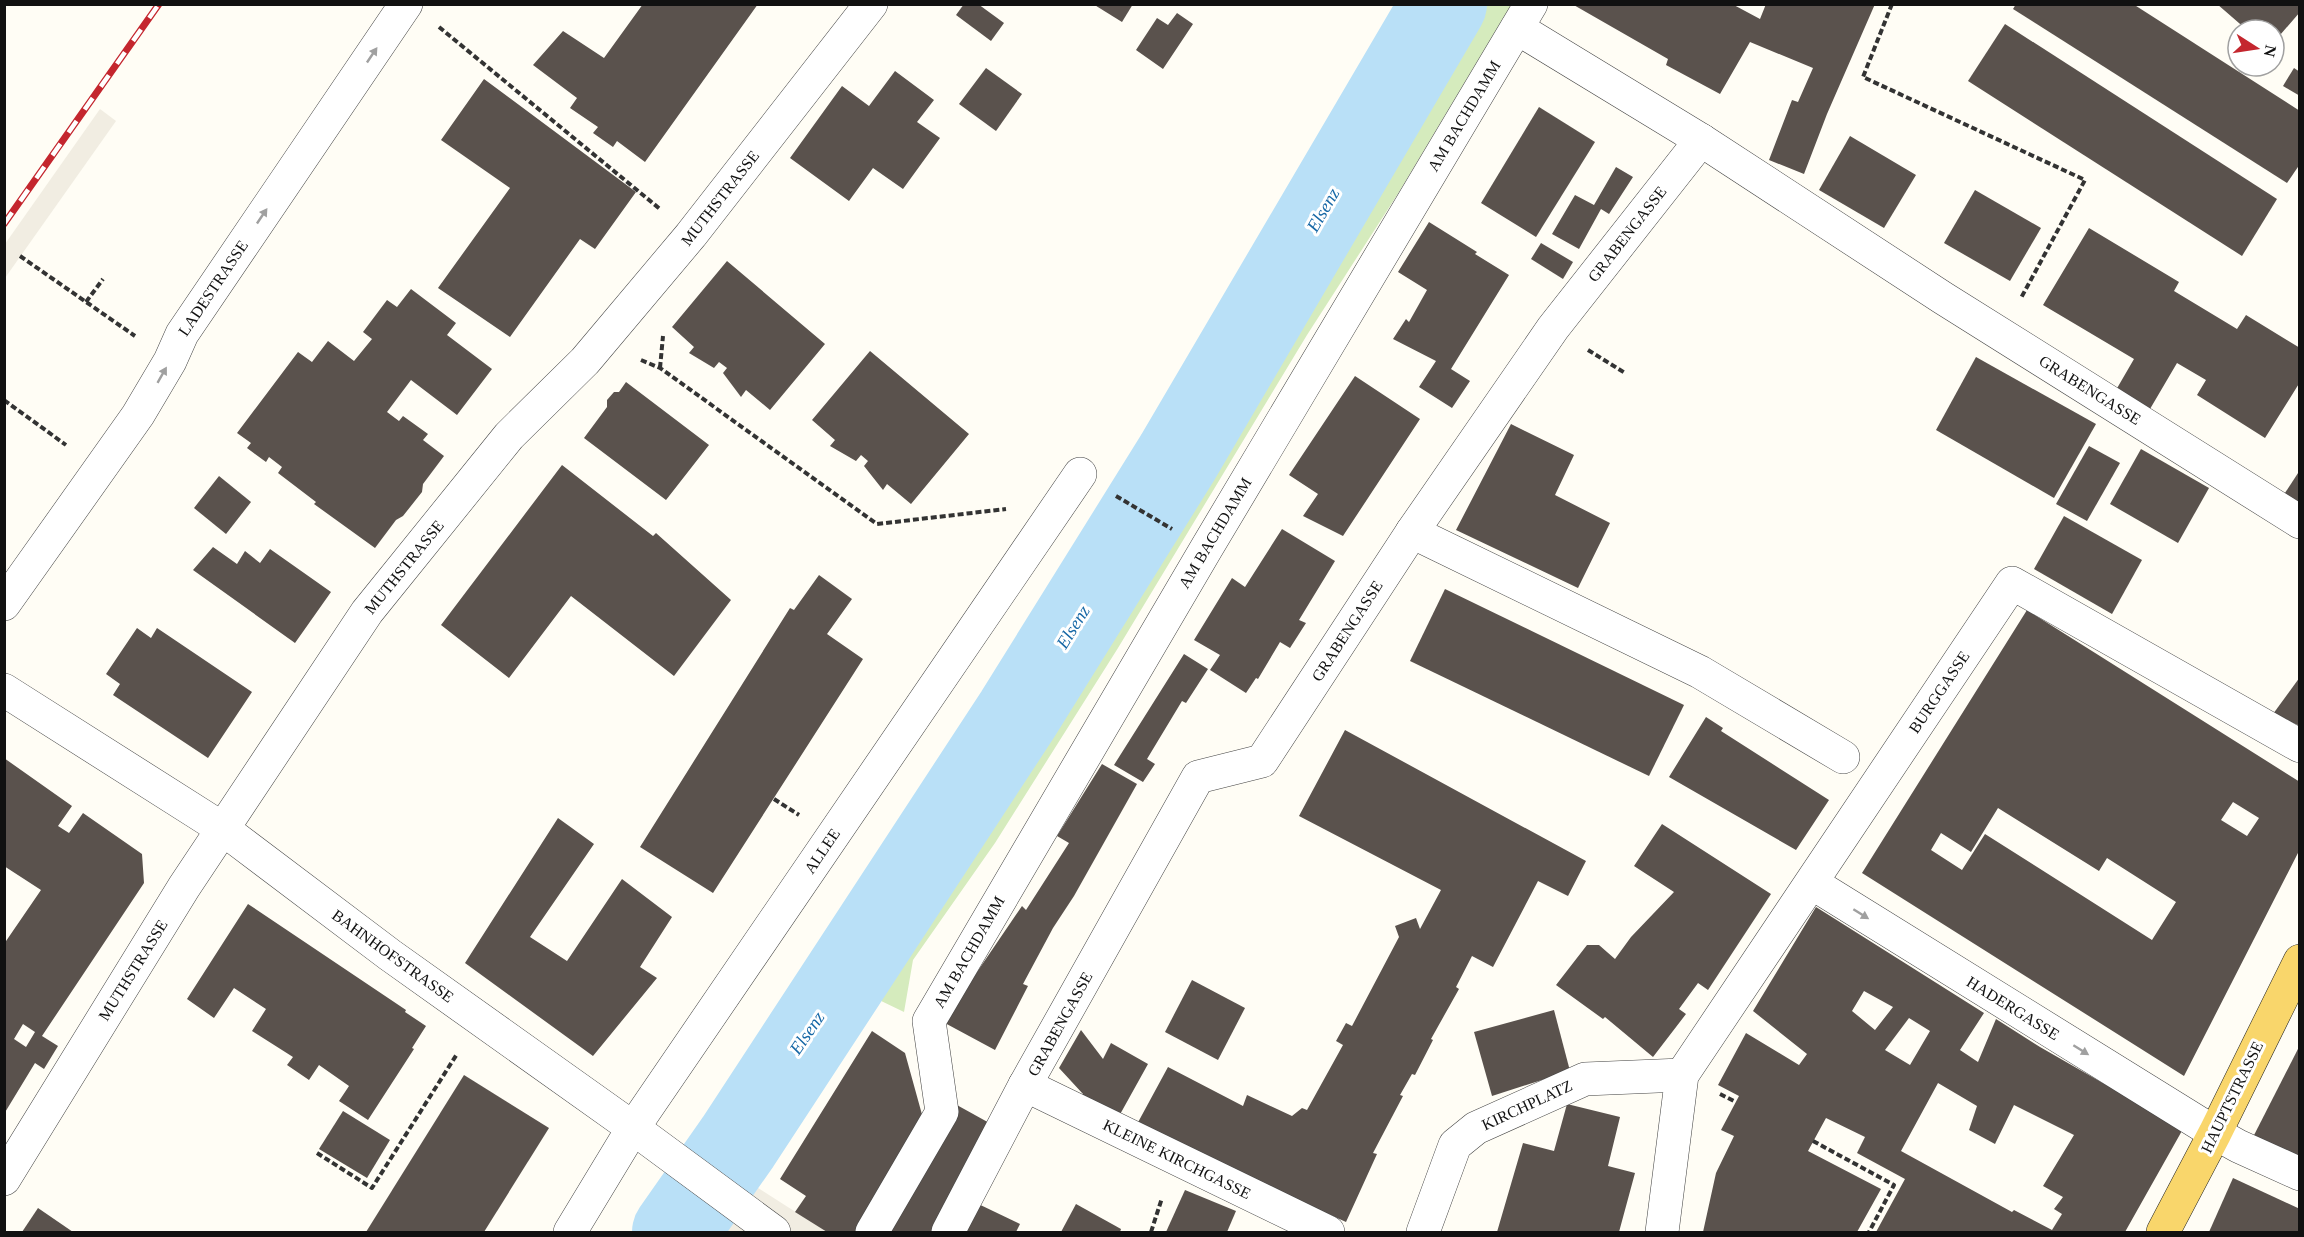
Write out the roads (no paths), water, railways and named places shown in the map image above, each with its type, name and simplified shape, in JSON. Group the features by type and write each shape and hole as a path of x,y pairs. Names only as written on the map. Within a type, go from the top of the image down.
{"main road":[{"name":"HAUPTSTRASSE","path":"2163,1233 2300,960"}],"street":[{"name":"MUTHSTRASSE","path":"4,1179 223,829 367,612 509,436 585,362 691,234 871,4"},
{"name":"LADESTRASSE","path":"4,604 138,415 170,360 182,334 419,13"},
{"name":"GRABENGASSE","path":"1524,16 1701,140 2001,334 2300,522"},
{"name":"AM BACHDAMM","path":"872,1233 942,1112 938,1070 929,1021 1206,549 1524,16"},
{"name":"GRABENGASSE","path":"1018,1099 1198,777 1262,761 1412,532 1553,328 1701,140"},
{"name":"ALLEE","path":"570,1233 633,1128 1080,474"},
{"path":"1412,532 1700,672 1843,757"},
{"name":"BURGGASSE","path":"1682,1076 2012,583 2209,684 2300,746"},
{"name":"BAHNHOFSTRASSE","path":"4,690 223,829 390,955 633,1128 774,1233"},
{"name":"HADERGASSE","path":"1812,883 2215,1133 2300,1174"},
{"path":"1662,1233 1682,1076"},
{"name":"KIRCHPLATZ","path":"1423,1233 1455,1145 1476,1128 1585,1079 1682,1076"},
{"path":"948,1233 1018,1099"},
{"name":"KLEINE KIRCHGASSE","path":"1018,1099 1328,1233"}],"waterway":[{"name":"Elsenz","path":"675,1232 738,1142 1018,714 1178,457 1444,4"}],"railway":[{"path":"4,224 159,4"}]}
